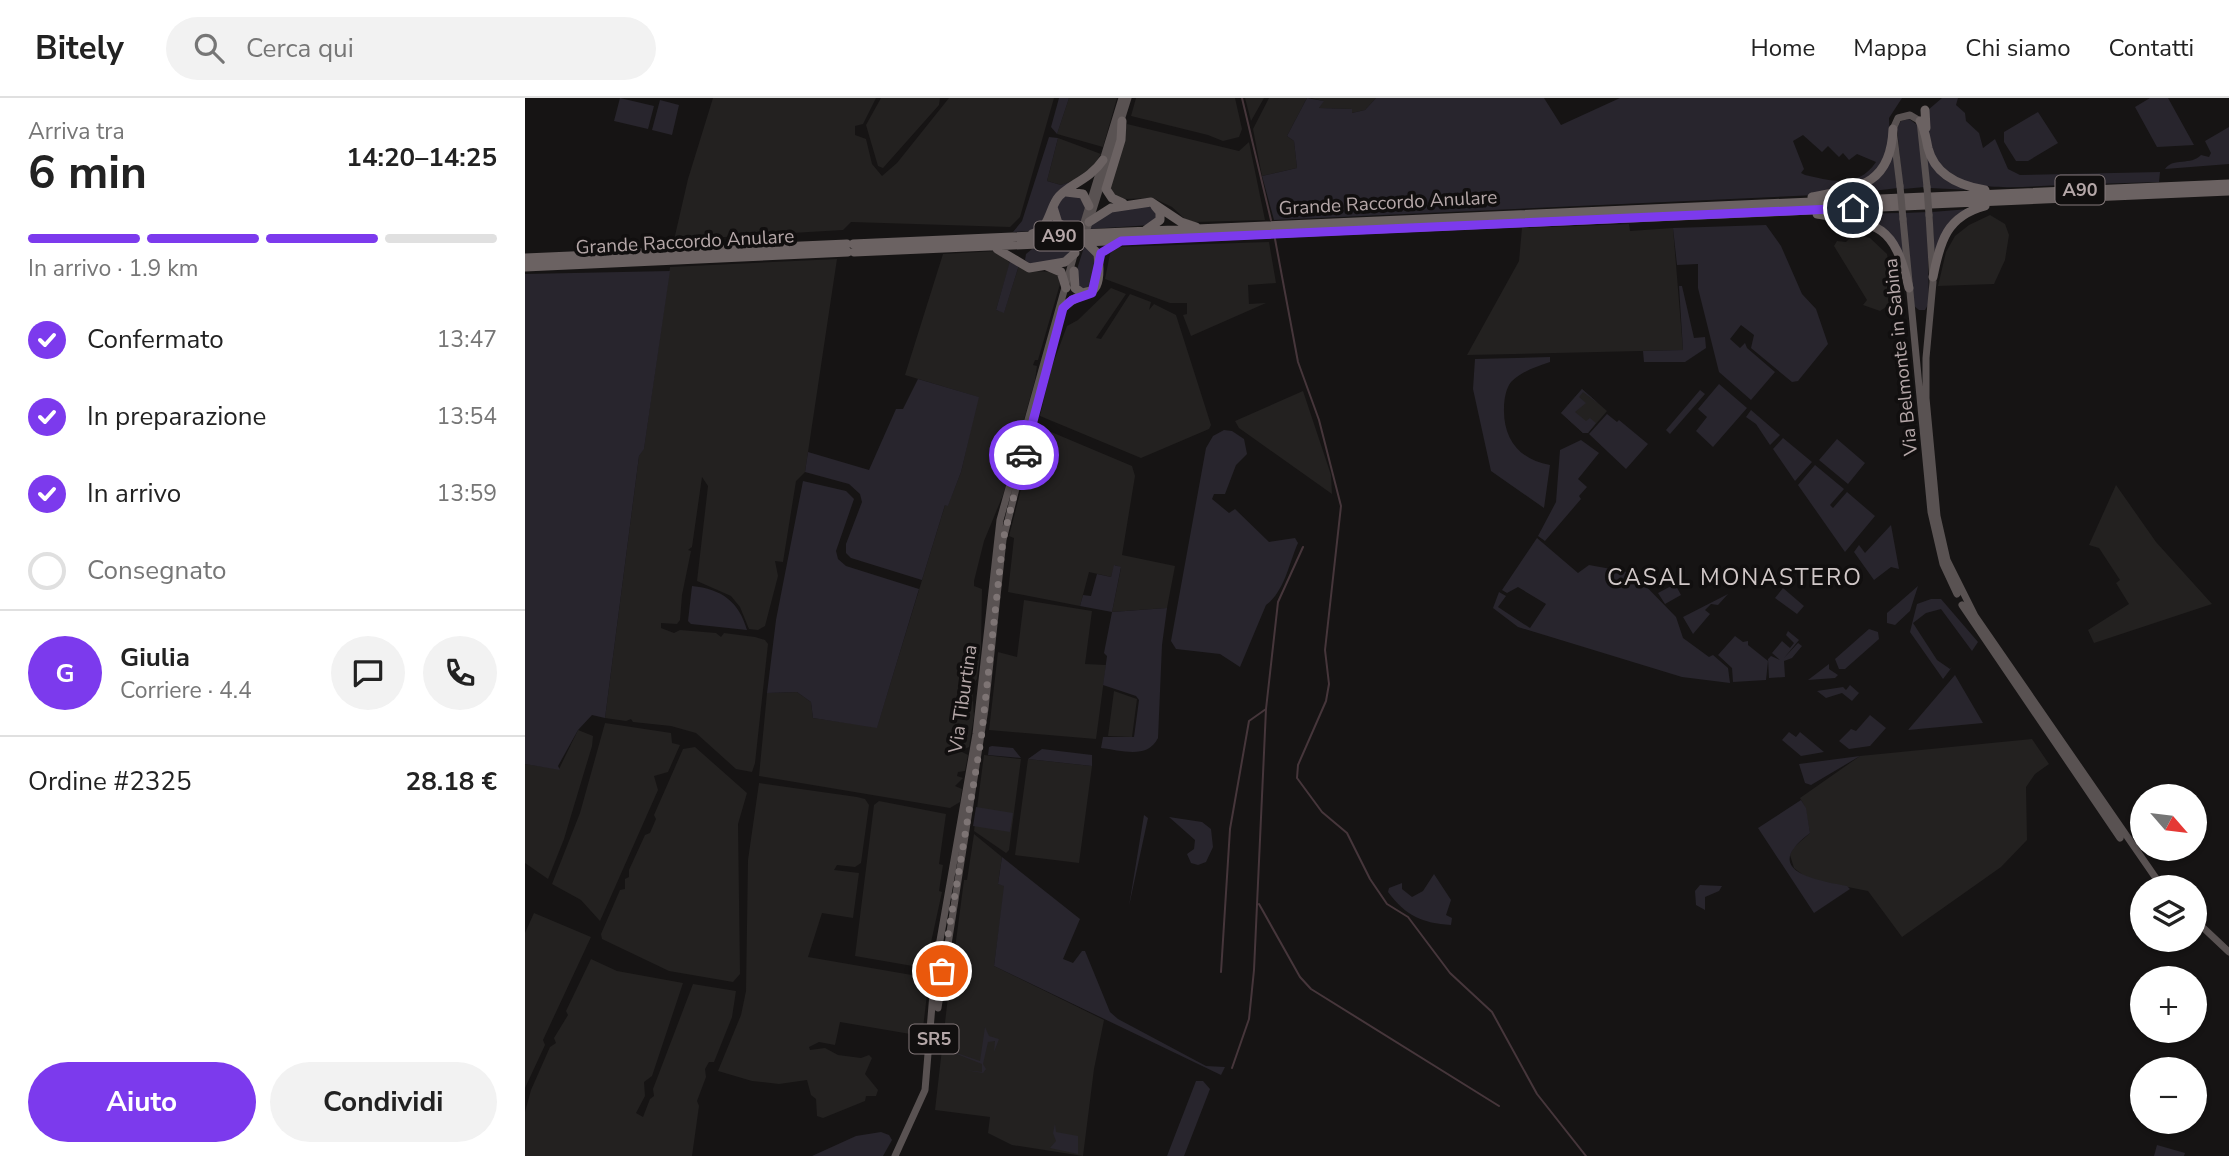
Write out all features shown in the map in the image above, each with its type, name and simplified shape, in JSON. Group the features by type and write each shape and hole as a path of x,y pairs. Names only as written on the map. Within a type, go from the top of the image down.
{"highway":[{"path":"1925,110 1927,140"},
{"path":"1123,119 1121,140 1106,189 1114,200 1132,204"},
{"path":"1920,121 1933,159 1951,179 1980,189 2011,193"},
{"path":"1793,207 1862,185 1875,178 1889,159 1893,129"},
{"path":"1025,237 1045,226 1054,205 1064,192 1093,174 1103,160"},
{"name":"Grande Raccordo Anulare","path":"1928,201 2011,193 2229,184"},
{"name":"Grande Raccordo Anulare","path":"525,258 1043,244 1076,248 1121,241 1282,229 2229,191"},
{"path":"1064,192 1081,193 1089,206"},
{"path":"1933,277 1942,239 1952,223 1968,211 2003,201"},
{"path":"1141,232 1157,225 1161,218 1157,207 1143,203"},
{"path":"1054,205 1054,215 1059,225 1085,229 1103,211 1132,204 1155,203 1181,222 1205,229"},
{"path":"1793,207 1865,223 1881,230 1898,248 1909,288"},
{"name":"Grande Raccordo Anulare","path":"525,267 1025,237 1085,229 1141,232 1267,230"},
{"path":"1063,308 1072,300 1090,295 1095,289 1099,261 1104,249 1121,241"},
{"path":"1030,268 1024,262 1023,254 1031,247 1043,244"},
{"path":"978,247 1003,250 1030,268 1065,262 1076,248 1093,246 1099,261"},
{"path":"1045,266 1061,272 1066,288"},
{"path":"1074,271 1073,283 1077,290 1084,293 1095,289"}],"main road":[{"path":"1085,229 1089,206 1122,98"},
{"path":"1085,229 1128,98"},
{"path":"1893,129 1902,116 1911,115 1920,121"},
{"name":"Via Belmonte in Sabina","path":"1920,121 1933,277 1926,391 1936,509 1944,549 1968,606 2154,875"},
{"name":"Via Belmonte in Sabina","path":"1893,129 1930,508 1943,564 1969,617 2147,875"},
{"name":"Via Tiburtina","path":"898,1156 924,1092 942,947 984,722 1006,528 1074,271 1076,248"},
{"name":"Via Tiburtina","path":"898,1156 914,1127 929,1088 942,947 936,940 948,896 976,734 998,531 1076,248"},
{"path":"2207,931 2229,951"},
{"path":"2207,937 2229,957"}],"shaded area":[{"path":"620,98 654,106 648,129 614,121"},
{"path":"713,98 876,98 863,124 855,126 855,135 866,139 872,164 882,176 897,163 949,98 1054,98 1020,217 1010,227 851,222 843,230 674,240 688,179"},
{"path":"881,98 940,98 939,105 883,168 878,166 866,125"},
{"path":"1059,98 1069,98 1057,134 1051,127"},
{"path":"1069,98 1117,98 1103,147 1057,134"},
{"path":"1136,98 1235,98 1242,129 1239,137 1223,141 1131,116"},
{"path":"1245,98 1264,98 1251,121"},
{"path":"1269,98 1307,98 1287,136 1294,141 1297,168 1262,176 1253,129"},
{"path":"1307,98 1324,101 1319,108 1352,109 1352,113 1365,110 1376,98 1544,98 1561,125 1620,98 1902,98 1889,118 1890,146 1871,180 1816,195 1274,220 1262,176 1297,168 1294,141 1287,136","holes":["1803,135 1822,152 1828,146 1839,157 1843,153 1849,160 1857,154 1876,162 1869,171 1852,180 1834,181 1805,175 1801,173 1804,169 1793,141"]},
{"path":"1311,98 1376,98 1365,110 1352,113 1351,109 1319,108 1323,101"},
{"path":"1942,98 1958,98 1956,105 1965,113 1966,121 1979,133 1983,148 1995,139 2008,169 2020,175 2160,172 2159,182 2013,187 1969,182 1950,174 1937,160 1929,139 1928,110"},
{"path":"2150,98 2168,98 2194,145 2157,147 2135,107"},
{"path":"660,100 679,105 672,135 652,130"},
{"path":"2038,112 2058,143 2028,161 2016,161 2004,142 2004,132"},
{"path":"1909,119 1919,126 1925,187 1903,189 1897,128 1901,121"},
{"path":"1127,124 1239,151 1249,142 1265,220 1195,222 1186,220 1172,207 1153,198 1126,199 1114,196 1108,188"},
{"path":"2229,127 2229,164 2165,169 2173,163 2192,160 2201,155 2209,157 2211,153 2205,141"},
{"path":"1049,137 1058,138 1047,181 1061,185 1087,176 1069,188 1033,231 1013,232 1022,221"},
{"path":"1058,138 1101,154 1087,176 1061,185 1047,181"},
{"path":"1894,149 1898,188 1838,195 1883,174"},
{"path":"1926,150 1931,160 1970,190 1930,188"},
{"path":"1077,194 1086,206 1079,229 1060,223 1056,206 1064,196"},
{"path":"1139,206 1152,207 1159,214 1152,225 1089,229 1101,214"},
{"path":"1969,209 1960,214 1935,262 1932,212"},
{"path":"1927,212 1929,303 1925,310 1919,310 1914,306 1905,213"},
{"path":"1900,213 1904,260 1893,238 1836,214"},
{"path":"1990,215 2005,224 2009,235 2005,260 1994,284 1938,286 1946,252 1955,236 1969,225"},
{"path":"1629,224 1630,231 1673,228 1683,350 1467,355 1519,261 1522,228"},
{"path":"1766,225 1781,246 1802,294 1816,309 1828,344 1798,381 1792,382 1751,348 1754,335 1741,325 1730,339 1740,348 1745,343 1747,348 1775,372 1751,400 1719,372 1698,288 1698,264 1677,265 1673,228"},
{"path":"1854,234 1870,238 1887,254 1895,301 1880,311 1863,305 1867,300 1834,246 1837,241 1846,242"},
{"path":"1269,242 1276,283 1248,285 1249,304 1266,303 1191,336 1183,315 1187,314 1187,303 1170,303 1105,279 1110,254 1115,247"},
{"path":"1084,247 1096,255 1094,284 1085,291 1074,283"},
{"path":"1074,248 1070,257 1032,266 1025,260 1026,254 1032,249"},
{"path":"997,251 1010,263 996,310 1004,312 1019,265 1029,271 1058,272 1060,284 1038,360 1035,360 1033,365 1037,366 1035,380 1003,495 984,541 974,581 974,586 982,589 981,648 977,679 972,685 974,716 969,747 960,751 968,755 965,771 958,772 957,776 963,778 955,786 962,789 960,802 950,808 759,776 767,693 797,692 811,702 813,718 877,727 945,505 948,505 961,472 978,397 905,375 943,254"},
{"path":"837,259 805,472 796,481 783,562 775,561 778,576 765,626 758,630 749,629 740,607 731,596 697,581 708,486 702,477 692,547 688,550 691,551 680,620 677,624 661,623 661,628 674,633 680,630 716,633 721,637 724,633 755,637 768,644 752,772 736,769 696,733 671,726 633,722 631,719 626,721 605,718 639,456 644,448 670,267"},
{"path":"1010,261 1019,265 1004,313 996,310"},
{"path":"670,271 644,449 639,456 605,718 592,715 578,730 558,766 560,770 525,764 525,274"},
{"path":"1679,286 1682,286 1694,338 1705,337 1706,348 1685,362 1644,362 1643,351 1683,350"},
{"path":"1111,288 1126,294 1096,338 1101,339 1130,294 1151,302 1149,310 1154,304 1176,315 1211,425 1209,429 1141,458 1040,416 1051,369 1067,326 1078,320"},
{"path":"1550,357 1550,362 1524,372 1511,382 1504,405 1506,429 1515,446 1530,458 1550,465 1544,508 1491,471 1473,389 1475,359"},
{"path":"918,379 979,397 961,472 948,506 945,505 922,580 851,558 846,553 846,544 862,502 860,494 849,484 805,472 808,452 869,470 896,409 903,409"},
{"path":"1719,384 1747,408 1713,447 1696,431 1707,417 1698,409"},
{"path":"1582,389 1607,411 1588,433 1583,433 1561,413"},
{"path":"1582,389 1599,404 1583,392 1579,397 1586,403 1575,412 1586,421 1590,418 1596,423 1588,433 1583,433 1561,413"},
{"path":"1700,390 1705,394 1670,434 1666,430"},
{"path":"1303,391 1331,475 1332,494 1239,428 1235,421"},
{"path":"1751,410 1780,435 1770,445 1756,424 1746,417"},
{"path":"1607,414 1617,422 1619,420 1648,444 1626,469 1589,434"},
{"path":"1037,426 1132,466 1135,476 1122,555 1175,566 1167,608 1112,612 1121,568 1115,565 1111,577 1089,572 1080,606 1008,592 1014,538 1009,536"},
{"path":"1224,430 1232,431 1244,439 1247,454 1236,465 1225,494 1214,494 1212,499 1229,513 1235,509 1269,542 1295,538 1298,543 1282,585 1266,605 1240,667 1220,654 1176,649 1171,641 1206,448 1213,436"},
{"path":"1783,438 1812,462 1795,481 1773,449"},
{"path":"1837,439 1865,463 1848,484 1819,460"},
{"path":"1581,440 1599,453 1578,479 1587,487 1579,496 1581,499 1545,541 1538,536 1556,502 1560,450"},
{"path":"1815,465 1844,489 1830,505 1833,508 1847,492 1875,516 1845,552 1798,485"},
{"path":"803,481 846,491 854,499 836,551 838,559 846,566 919,589 877,728 813,718 811,702 797,692 767,693 776,620"},
{"path":"2116,485 2156,542 2212,604 2094,643 2088,630 2129,604 2116,583 2120,580 2099,548 2089,545"},
{"path":"1891,525 1899,569 1891,567 1874,580 1854,552 1859,545 1865,553"},
{"path":"1537,538 1578,573 1589,565 1633,573 1676,617 1683,638 1709,657 1713,655 1728,668 1730,683 1682,677 1518,627 1493,608 1499,592 1506,596 1498,607 1530,628 1546,604 1518,587 1507,593 1502,590"},
{"path":"1114,565 1121,567 1112,612 1080,606 1083,595 1091,596 1097,574 1111,577"},
{"path":"1675,584 1681,595 1665,604 1658,593"},
{"path":"692,586 712,590 728,599 744,620 747,630 691,624 688,621"},
{"path":"1918,586 1910,611 1895,625 1887,623 1887,613"},
{"path":"1783,588 1804,606 1797,614 1775,598"},
{"path":"1728,594 1718,605 1711,604 1705,610 1710,614 1693,634 1683,617"},
{"path":"1941,599 1978,642 1972,651 1941,609 1926,613 1913,623 1937,660 1950,669 1952,667 1943,679 1910,632 1917,604"},
{"path":"1024,600 1092,611 1085,664 1106,665 1096,739 989,730 998,652 1017,657"},
{"path":"1167,608 1162,645 1158,738 1153,745 1140,751 1125,752 1101,748 1103,737 1134,737 1139,700 1136,696 1103,685 1107,656 1104,653 1112,612"},
{"path":"1869,629 1878,632 1879,639 1845,669 1839,669 1835,659"},
{"path":"1788,631 1799,640 1784,658 1798,643 1802,646 1792,658 1784,661 1785,677 1769,678 1768,659 1771,656 1780,660 1772,653 1782,641 1790,648 1794,643 1786,635"},
{"path":"1735,636 1743,642 1748,641 1748,645 1768,661 1766,680 1733,682 1732,668 1718,655"},
{"path":"1829,664 1829,669 1838,675 1835,678 1808,680"},
{"path":"1955,675 1983,723 1908,730"},
{"path":"1850,685 1859,693 1852,701 1842,693 1826,698 1817,691 1843,687 1846,690"},
{"path":"1114,691 1137,699 1132,737 1108,736"},
{"path":"1870,715 1886,728 1870,746 1849,749 1839,741 1851,729 1856,731"},
{"path":"605,723 671,733 672,743 680,745 668,772 654,776 658,790 600,921 581,900 552,884 580,813"},
{"path":"578,730 593,736 592,746 564,839 548,879 525,863 525,764 559,769"},
{"path":"1789,732 1796,737 1800,732 1824,752 1801,756 1782,740"},
{"path":"2032,739 2049,764 2035,774 2026,787 2027,840 2001,867 1902,937 1868,891 1808,879 1794,868 1790,855 1793,848 1810,833 1805,807 1800,798 1860,756"},
{"path":"695,747 747,793 738,824 740,974 733,982 669,971 602,939 601,934 620,890 625,889 625,879 629,877 629,870 645,835 650,833 656,819 654,815 683,749"},
{"path":"989,747 1013,748 1021,758 988,755"},
{"path":"1042,749 1092,755 1092,766 1028,759"},
{"path":"984,755 1021,759 1009,850 1006,853 974,831"},
{"path":"1860,756 1811,785 1805,783 1799,764"},
{"path":"1028,759 1092,766 1079,863 1015,855"},
{"path":"759,783 857,797 865,799 869,805 861,863 855,867 837,865 834,870 859,873 853,918 822,913 808,957 929,978 922,1036 840,1022 835,1045 819,1042 809,1047 810,1050 825,1048 838,1055 861,1058 869,1055 872,1058 865,1074 878,1090 876,1096 866,1096 865,1101 823,1118 817,1116 816,1099 811,1095 807,1080 779,1084 752,1081 718,1071 741,1015 746,991 748,860"},
{"path":"1801,800 1806,808 1810,833 1790,856 1791,865 1808,877 1850,889 1814,913 1758,828"},
{"path":"879,801 946,814 939,864 943,865 939,891 942,892 930,947 934,951 930,969 855,956 874,805"},
{"path":"976,807 1013,813 1010,832 973,826"},
{"path":"1144,815 1148,818 1129,906"},
{"path":"1169,817 1202,822 1211,829 1213,847 1206,862 1198,865 1191,863 1187,854 1194,849 1195,840"},
{"path":"974,834 1002,857 998,884 1005,885 994,966 1104,1020 1094,1069 1083,1156 1012,1145 988,1133 990,1117 935,1110 950,979 946,977 948,960 954,956 964,880 967,880"},
{"path":"1002,857 1080,919 1063,959 1073,963 1082,951 1085,951 1110,1012 1118,1019 1206,1066 1225,1067 1221,1075 994,966 1004,886 998,884"},
{"path":"1434,874 1451,900 1446,915 1452,918 1451,925 1415,917 1401,907 1388,892 1389,888 1402,883 1402,889 1412,897 1423,891"},
{"path":"1700,885 1722,886 1719,891 1705,897 1705,910 1696,905 1695,891"},
{"path":"534,913 591,937 543,1040 545,1045 525,1088 525,933"},
{"path":"591,959 617,971 683,983 652,1076 644,1082 645,1096 636,1113 643,1117 650,1099 654,1096 653,1089 693,984 736,991 732,1017 714,1062 709,1062 705,1069 706,1077 697,1101 699,1106 692,1156 525,1156 525,1112 531,1090 550,1047 556,1043 554,1038 568,1015 566,1011"},
{"path":"985,1027 989,1036 999,1039 994,1052 995,1041 988,1042 983,1064 986,1069 983,1073 965,1070 982,1072 982,1064 942,1048 980,1061"},
{"path":"1196,1081 1203,1081 1210,1089 1184,1156 1167,1156"},
{"path":"1055,1124 1056,1132 1078,1136 1078,1154 1050,1148 1056,1141 1053,1133"},
{"path":"881,1132 889,1135 892,1140 883,1156 812,1156 856,1136"},
{"path":"2157,1145 2185,1153 2184,1156 2154,1156"}],"waterway":[{"path":"1242,98 1271,220"},
{"path":"1275,239 1298,362 1319,420 1341,506 1325,650 1329,684 1326,701 1298,765 1297,778 1322,812 1347,833 1370,879 1387,904 1408,917 1450,973 1492,1012 1537,1094 1586,1156"},
{"path":"1232,1068 1249,1019 1254,970 1266,709 1278,602 1303,547"},
{"path":"1221,972 1230,829 1249,721 1266,709"},
{"path":"1259,904 1300,977 1311,989 1499,1106"}],"way so far":[{"path":"942,971 989,684 1003,540 1024,455"}],"district":[{"name":"CASAL MONASTERO","path":"1735,577"}],"route":[{"path":"1024,455 1063,308 1068,302 1092,293 1097,282 1101,253 1121,241 1853,208"}]}
